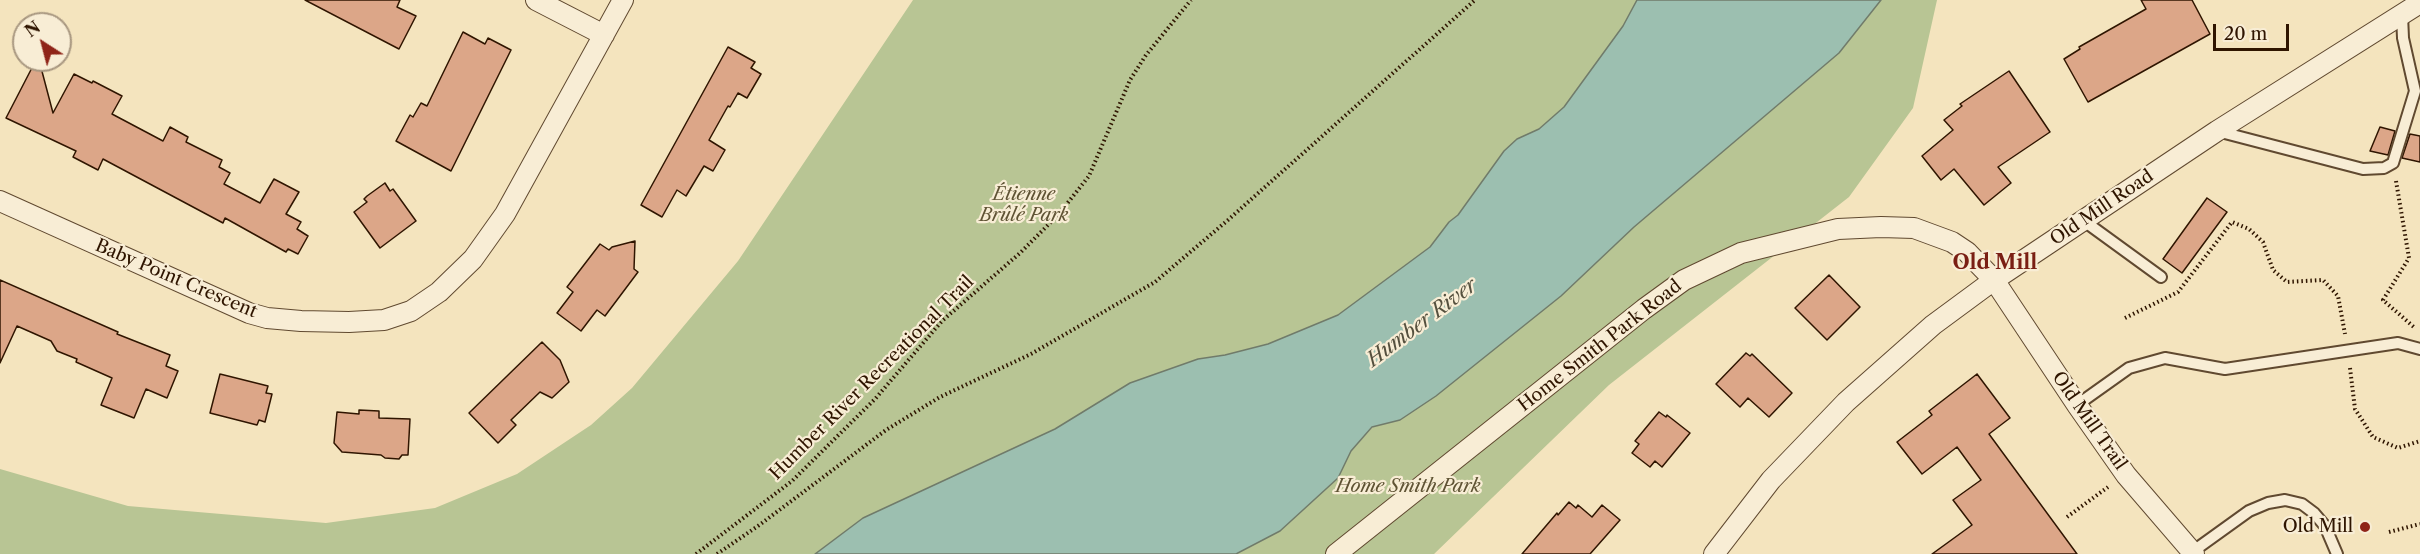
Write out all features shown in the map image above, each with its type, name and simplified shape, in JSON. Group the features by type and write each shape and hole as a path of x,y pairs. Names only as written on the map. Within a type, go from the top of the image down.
{"street":[{"path":"536,0 604,35"},
{"name":"Baby Point Crescent","path":"0,201 249,313 267,318 301,321 384,320 411,311 439,292 473,258 505,214 623,0"},
{"name":"Old Mill Road","path":"1714,554 1771,480 1846,402 1933,325 1994,280 2217,131 2420,3"},
{"name":"Home Smith Park Road","path":"1336,554 1644,309 1684,280 1741,253 1839,229 1914,228 1952,242 1967,252 1994,280"},
{"name":"Old Mill Trail","path":"1994,280 2126,475 2193,553"}],"lane":[{"path":"2217,131 2363,170 2384,168 2393,164 2415,91 2403,38 2402,15"},
{"path":"2084,221 2161,277"},
{"path":"2077,405 2129,368 2165,358 2225,369 2398,343 2420,349"},
{"path":"2193,553 2249,511 2285,500 2302,504 2314,513 2325,525 2337,554"}],"path":[{"name":"Humber River Recreational Trail","path":"696,554 792,481 874,399 942,321 1020,253 1058,215 1089,176 1130,80 1146,55 1191,0"},
{"path":"717,554 886,430 940,397 1031,354 1155,282 1475,0"},
{"path":"2393,164 2409,258 2383,300 2420,333"},
{"path":"2125,318 2178,292 2232,222 2249,229 2263,242 2273,270 2287,282 2323,280 2338,296 2355,409 2373,437 2398,448 2420,441"},
{"path":"2067,517 2109,487"},
{"path":"2389,532 2420,524"}],"green space":[{"name":"Étienne Brûlé Park","path":"913,0 1637,0 1623,26 1564,107 1539,129 1517,139 1430,247 1338,315 1268,344 1198,359 1130,383 1055,429 863,518 815,554 0,554 0,469 128,506 326,523 435,508 517,474 591,425 632,388 738,261"},
{"name":"Home Smith Park","path":"1881,0 1937,0 1913,108 1849,197 1609,385 1434,554 1236,554 1280,531 1338,478 1351,451 1373,427 1400,420 1561,296 1634,227 1839,53"}],"water":[{"name":"Humber River","path":"1637,0 1881,0 1839,53 1634,227 1561,296 1436,396 1400,420 1372,427 1351,451 1338,478 1280,531 1236,554 815,554 863,518 1055,429 1130,383 1198,359 1268,344 1338,315 1430,247 1449,222 1458,215 1504,151 1517,139 1539,129 1564,107 1623,26"}],"building":[{"path":"305,0 400,0 397,7 416,16 399,49"},
{"path":"2141,0 2192,0 2210,34 2088,102 2064,59 2080,49 2079,47 2146,9"},
{"path":"463,32 485,44 488,38 511,50 451,171 396,141 410,115 413,117 421,103 427,106"},
{"path":"728,47 755,62 751,68 761,74 747,98 738,93 709,140 725,150 713,171 704,166 686,196 677,190 662,217 641,205"},
{"path":"2009,71 2050,132 1998,167 2011,183 1984,205 1954,169 1941,180 1922,156 1953,130 1944,120 1962,106 1960,104"},
{"path":"30,72 42,72 53,113 74,74 92,83 93,81 122,96 112,114 163,141 170,127 188,137 186,142 222,160 219,167 230,173 224,184 260,203 274,179 299,192 286,214 301,222 297,229 308,236 298,254 288,249 286,252 225,218 223,223 103,159 98,170 73,157 76,151 6,118"},
{"path":"2380,127 2395,131 2388,155 2370,151"},
{"path":"2410,134 2420,136 2420,162 2402,158"},
{"path":"385,183 390,191 393,189 416,221 380,248 354,212 367,202 364,199 367,196"},
{"path":"2207,198 2227,212 2182,273 2163,259"},
{"path":"635,241 634,269 638,272 605,316 597,310 581,331 557,313 573,292 567,287 600,244 609,250 612,247"},
{"path":"1829,275 1860,307 1827,340 1795,308"},
{"path":"0,280 118,332 117,334 170,355 166,366 178,371 167,398 146,389 134,418 101,405 112,378 76,362 77,359 57,351 51,341 17,326 0,363"},
{"path":"542,342 560,360 569,382 552,398 540,392 511,420 516,425 498,443 469,413"},
{"path":"1746,353 1750,356 1752,354 1792,393 1769,417 1748,398 1740,407 1716,384"},
{"path":"220,374 268,386 266,393 272,394 265,422 259,420 257,425 210,413"},
{"path":"1977,374 2010,418 1989,434 2077,554 1932,554 1972,525 1953,500 1981,480 1957,447 1922,474 1897,442 1932,415 1929,411"},
{"path":"359,410 379,411 379,418 410,419 408,455 402,455 399,459 342,452 334,443 337,412 359,414"},
{"path":"1659,412 1666,417 1667,415 1690,433 1662,467 1655,461 1650,467 1632,453 1639,444 1635,441"},
{"path":"1569,502 1576,508 1578,505 1592,517 1602,505 1620,520 1590,554 1522,554 1557,513 1558,515"}],"place":[{"name":"Old Mill","path":"2365,527"}],"district":[{"name":"Old Mill","path":"1995,263"}]}
